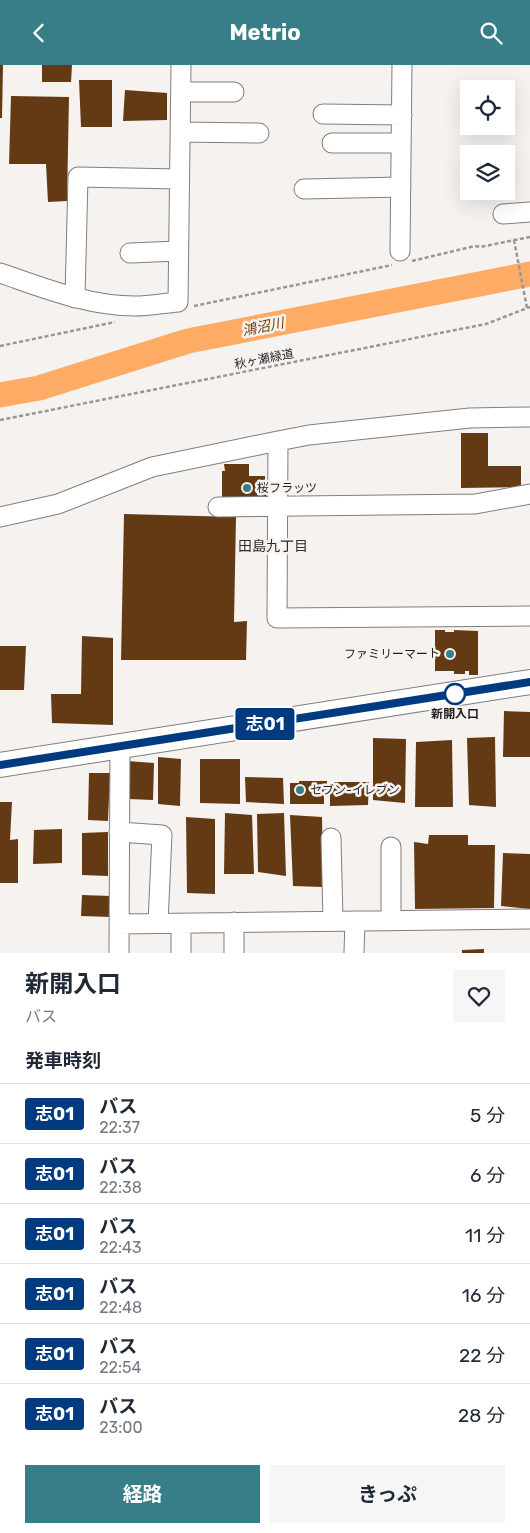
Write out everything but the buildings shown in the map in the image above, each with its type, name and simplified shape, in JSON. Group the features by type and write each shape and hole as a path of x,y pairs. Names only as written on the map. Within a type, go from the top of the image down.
{"main road":[{"path":"0,765 530,683"}],"street":[{"path":"0,273 76,298 105,304 136,306 178,301 181,65"},
{"path":"402,65 401,187 403,258"},
{"path":"181,91 234,92"},
{"path":"323,114 402,115"},
{"path":"180,132 259,133"},
{"path":"332,143 401,143"},
{"path":"76,298 78,177 179,179"},
{"path":"304,189 401,187"},
{"path":"503,214 530,212"},
{"path":"130,253 178,251"},
{"path":"0,517 58,504 152,467 278,441 310,435 470,418 530,417"},
{"path":"278,441 277,618 530,616"},
{"path":"218,507 475,505 530,494"},
{"path":"119,953 120,747"},
{"path":"119,832 162,835 158,923"},
{"path":"331,839 333,921"},
{"path":"391,847 391,921"},
{"path":"119,924 530,919"},
{"path":"354,953 355,921"},
{"path":"234,922 234,953"},
{"path":"181,953 182,923"}],"path":[{"path":"193,307 403,258 475,246 480,247 530,237"},
{"path":"514,240 528,307"},
{"name":"秋ヶ瀬緑道","path":"0,420 486,324 528,307"},
{"path":"0,346 121,321"}],"waterway":[{"name":"鴻沼川","path":"0,395 39,388 188,341 530,274"}],"bus line":[{"name":"志01","path":"0,765 530,682"}],"place":[{"name":"桜フラッツ","path":"247,488"},
{"name":"ファミリーマート","path":"450,654"},
{"name":"新開入口","path":"455,694"},
{"name":"セブン-イレブン","path":"300,790"}],"district":[{"name":"田島九丁目","path":"273,546"}]}
